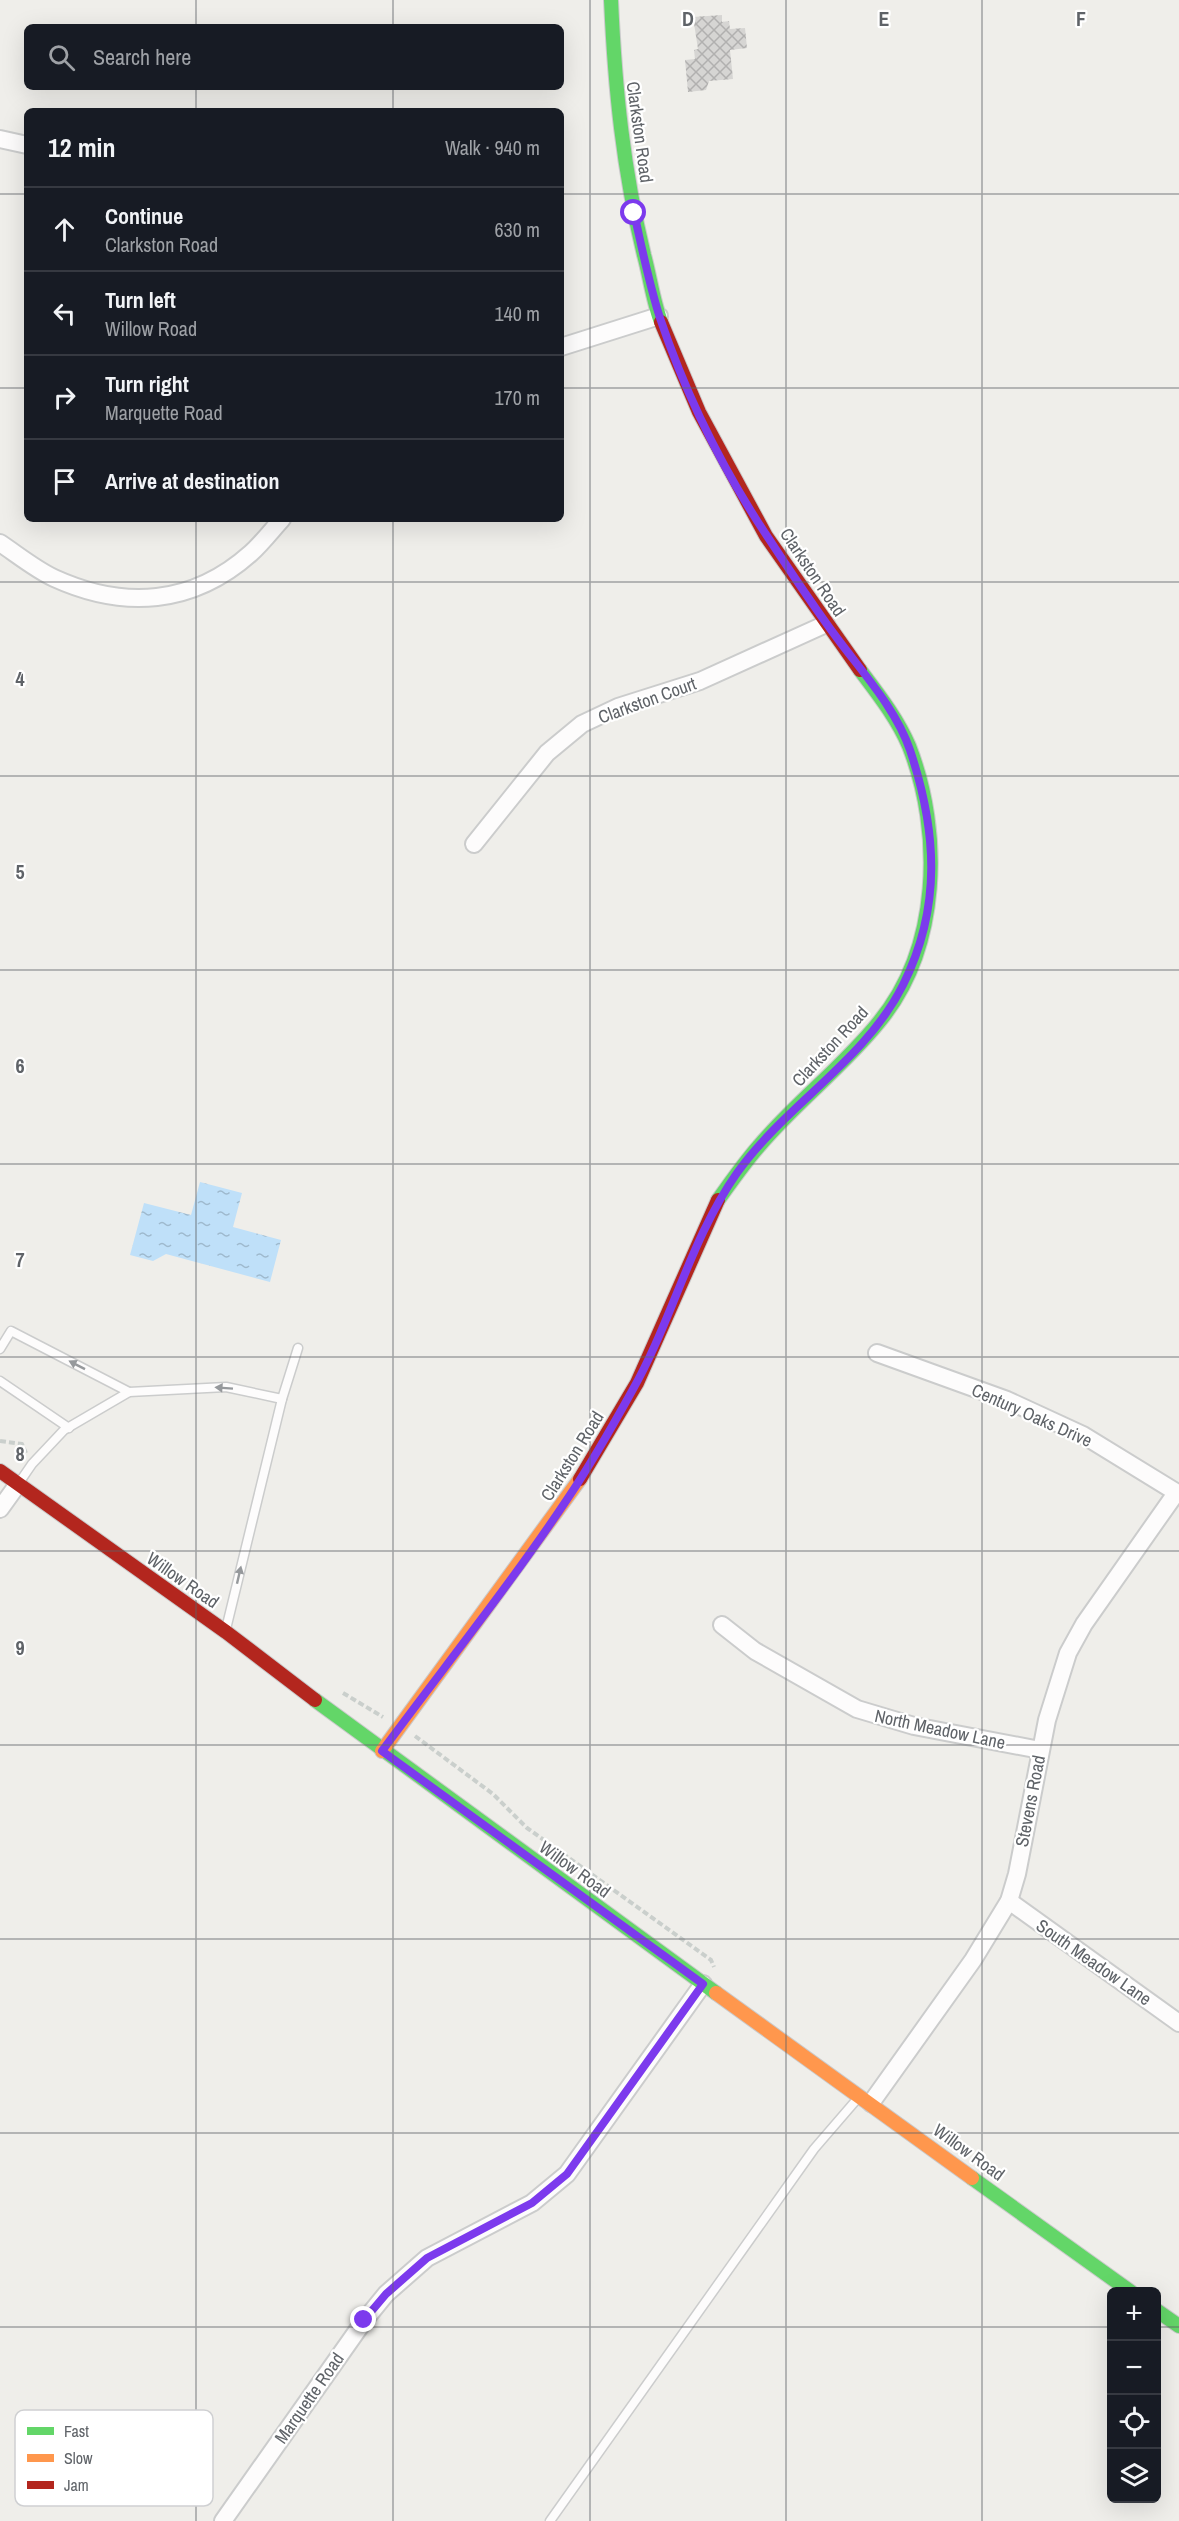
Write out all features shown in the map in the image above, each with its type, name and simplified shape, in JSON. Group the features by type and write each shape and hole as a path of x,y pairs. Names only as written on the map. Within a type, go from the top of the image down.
{"street":[{"name":"Clarkston Road","path":"382,1751 567,1500 598,1450 637,1383 718,1201 738,1171 760,1144 859,1046 881,1020 907,975 919,942 930,895 930,823 909,747 897,721 826,624 766,536 723,461 699,412 659,316 634,213 623,149 616,99 611,0"},
{"path":"0,139 24,144"},
{"path":"564,346 659,316"},
{"path":"0,543 52,577 85,591 112,597 172,596 195,588 225,573 251,553 279,522"},
{"name":"Clarkston Court","path":"474,844 547,753 582,724 618,707 700,681 826,624"},
{"name":"Century Oaks Drive","path":"877,1353 1007,1400 1083,1435 1178,1492"},
{"name":"Willow Road","path":"0,1471 225,1632 382,1751 1124,2287"},
{"path":"0,1509 18,1484"},
{"name":"Stevens Road","path":"866,2099 973,1960 1009,1901 1017,1874 1040,1749 1056,1685 1068,1653 1091,1614 1178,1492"},
{"name":"North Meadow Lane","path":"722,1625 755,1651 857,1709 914,1726 1040,1749"},
{"name":"South Meadow Lane","path":"1009,1901 1179,2023"},
{"name":"Marquette Road","path":"223,2521 364,2320 386,2294 427,2258 532,2203 567,2174 703,1984"},
{"path":"1161,2313 1179,2326"}],"lane":[{"path":"0,1349 11,1331 129,1392"},
{"path":"225,1632 282,1399 298,1348"},
{"path":"0,1381 69,1428"},
{"path":"18,1484 32,1464 69,1428 129,1392 226,1387 282,1399"},
{"path":"550,2521 814,2149 866,2099"}],"path":[{"path":"0,1442 22,1444 32,1464"},
{"path":"340,1692 420,1738 493,1794 527,1828 711,1960 719,1971"}],"water":[{"path":"200,1182 242,1193 233,1227 281,1240 270,1282 166,1254 153,1261 130,1255 144,1203 191,1215"}],"building":[{"path":"722,15 722,22 729,21 730,29 745,28 747,48 730,50 733,79 709,81 706,90 688,92 685,60 695,59 694,50 698,49 693,17"}],"traffic: fast":[{"path":"611,0 625,160 637,223 661,322"},
{"path":"718,1200 773,1130 879,1022 899,992 914,960 924,925 930,889 931,852 920,780 909,746 899,726 860,670"},
{"path":"315,1700 716,1993"},
{"path":"972,2178 1124,2287"},
{"path":"1161,2313 1179,2326"}],"traffic: slow":[{"path":"382,1751 580,1479"},
{"path":"716,1993 972,2178"}],"traffic: jam":[{"path":"661,322 699,412 766,536 860,670"},
{"path":"580,1479 637,1383 718,1200"},
{"path":"0,1471 226,1632 315,1700"}],"route":[{"path":"364,2320 386,2294 427,2258 532,2203 567,2174 703,1984 382,1751 567,1500 598,1450 637,1383 718,1201 738,1171 760,1144 859,1046 881,1020 903,986 919,942 930,895 932,857 930,823 909,747 897,721 826,624 766,536 723,461 699,412 659,316 634,213"}]}
